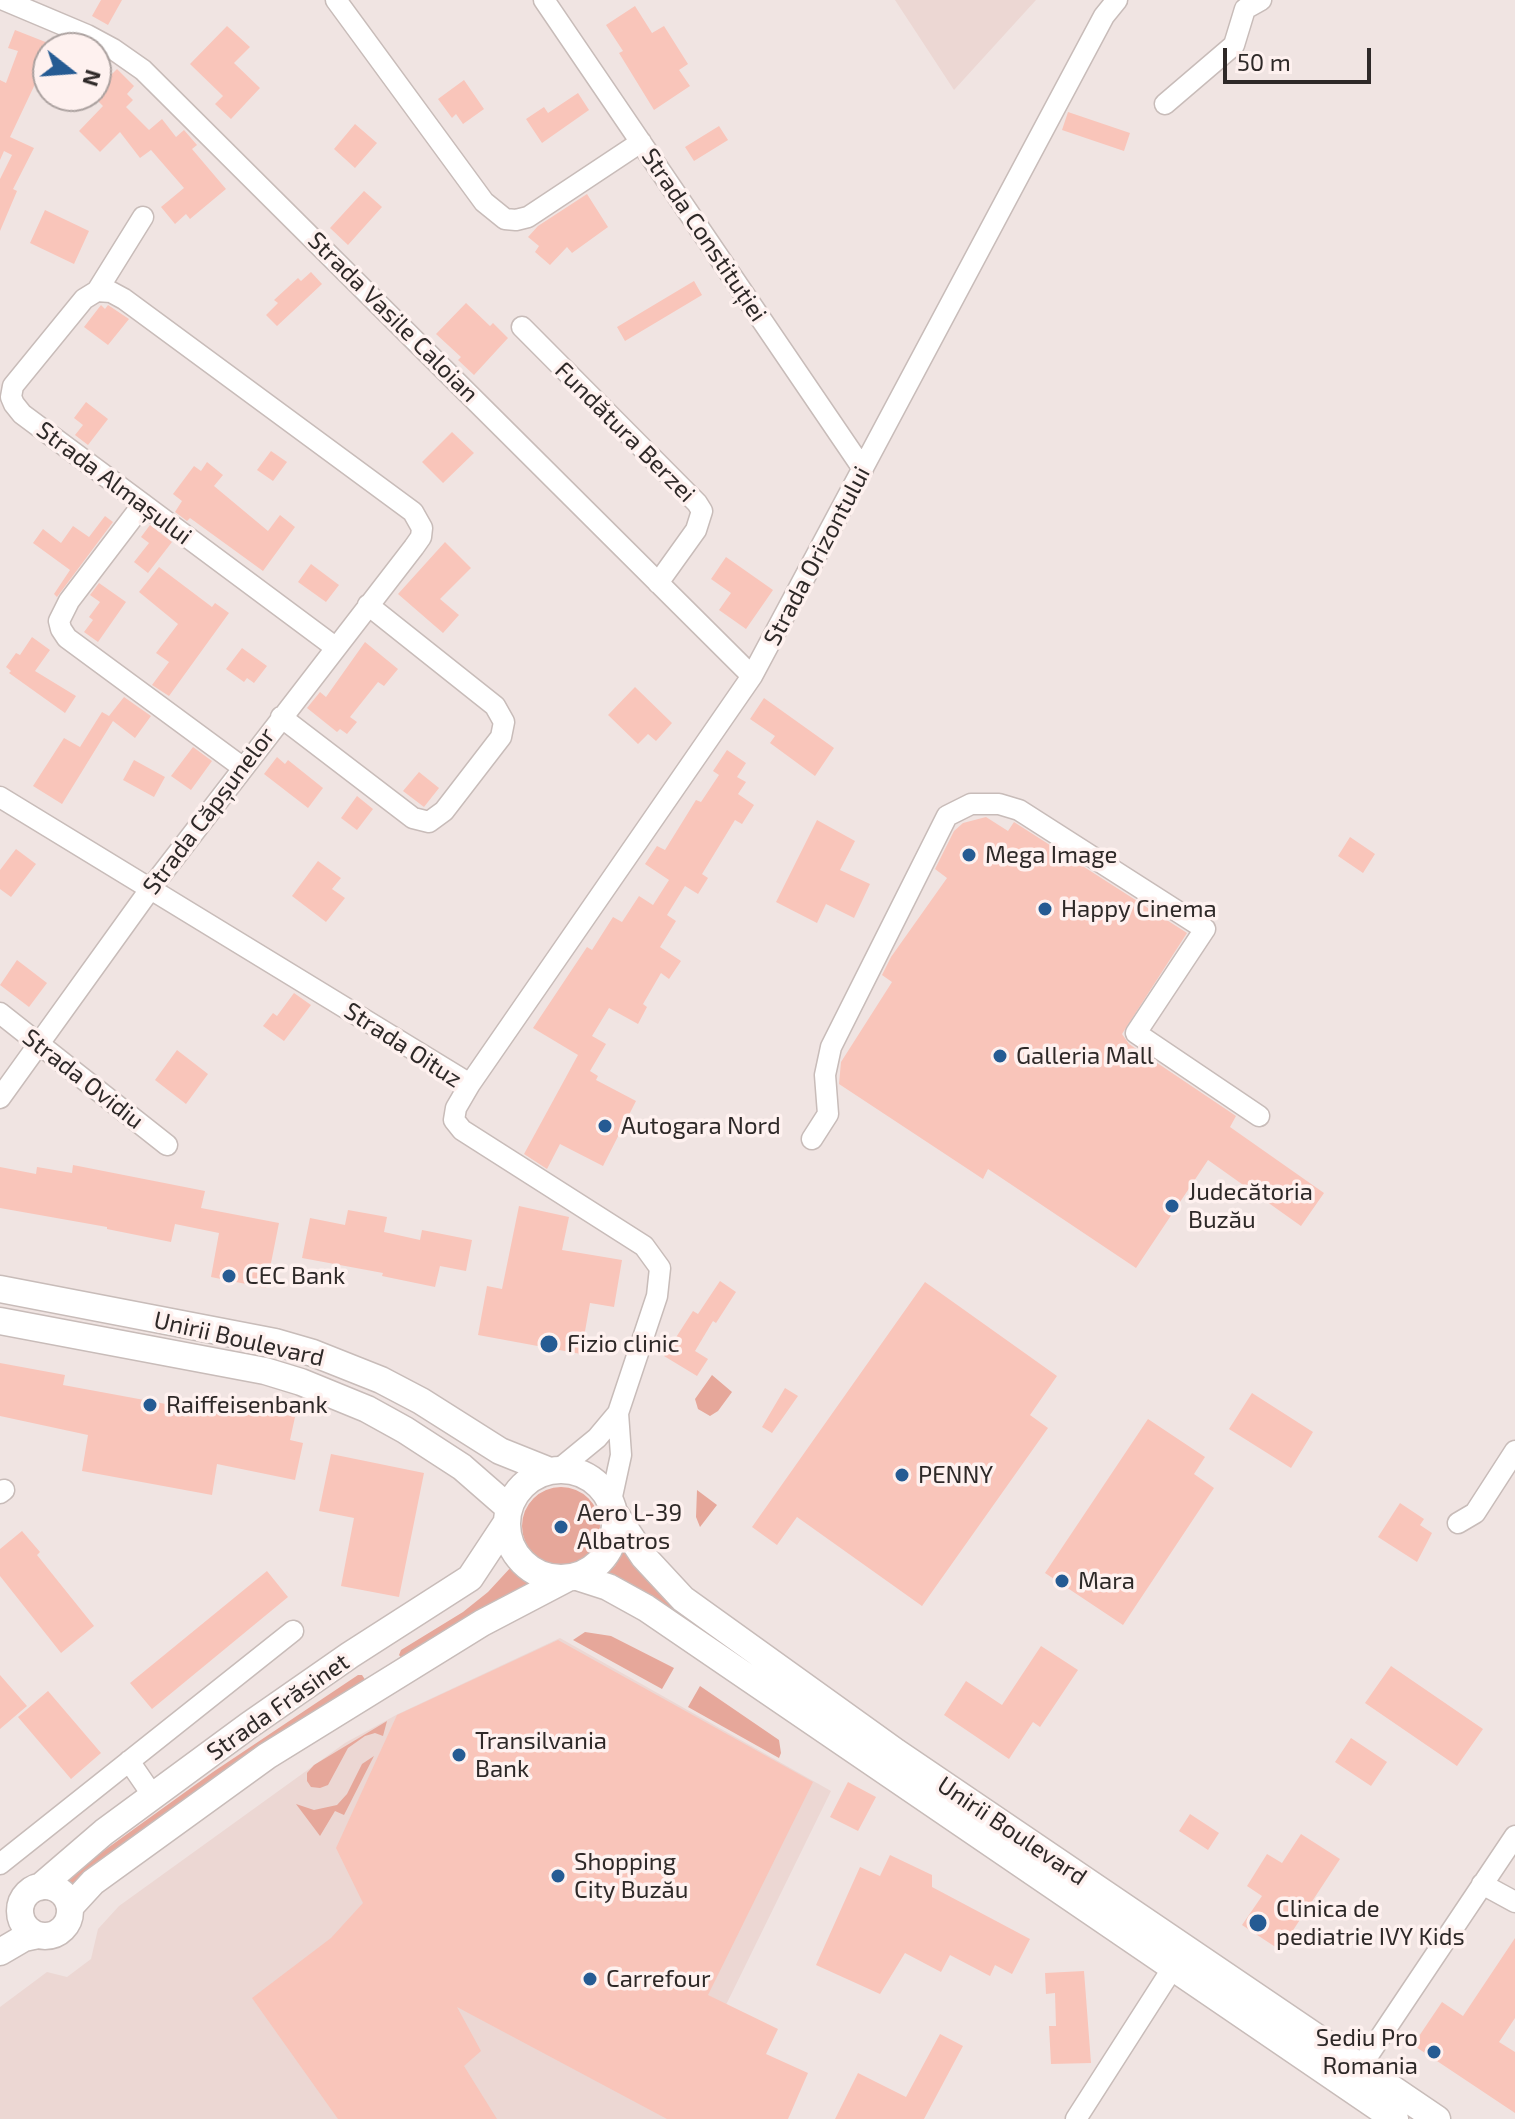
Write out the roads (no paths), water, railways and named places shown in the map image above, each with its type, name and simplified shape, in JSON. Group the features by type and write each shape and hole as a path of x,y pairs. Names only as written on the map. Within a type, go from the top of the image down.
{"main road":[{"name":"Unirii Boulevard","path":"0,1289 275,1342 313,1353 381,1380 421,1401 500,1451 554,1470"},
{"name":"Unirii Boulevard","path":"0,1321 265,1371 301,1382 367,1409 405,1430 462,1467 508,1515"},
{"path":"554,1470 579,1473 589,1478 598,1484 612,1506 615,1532 608,1552 595,1567 571,1578 547,1577 534,1571 522,1562 508,1537 508,1515 525,1484 554,1470"},
{"name":"Unirii Boulevard","path":"612,1506 656,1573 693,1607 896,1752 1437,2119"},
{"name":"Strada Frăsinet","path":"20,1900 104,1832 350,1655 470,1578 508,1515"},
{"name":"Unirii Boulevard","path":"571,1578 608,1587 646,1608 1395,2119"},
{"name":"Strada Frăsinet","path":"70,1907 93,1882 267,1756 482,1623 571,1578"},
{"path":"0,1952 24,1938 46,1936 67,1924 70,1907 62,1893 48,1886 20,1900 21,1918 25,1926 38,1935"}],"street":[{"name":"Strada Vasile Caloian","path":"4,0 87,35 143,70 752,676"},
{"path":"336,0 484,202 505,219 528,217 641,142"},
{"name":"Strada Constituției","path":"544,0 863,469"},
{"name":"Strada Orizontului","path":"470,1084 752,676 1104,16 1117,0"},
{"path":"1165,104 1220,61 1234,45 1244,3"},
{"name":"Strada Almașului","path":"143,217 97,291 84,299 50,338 13,386 11,397 22,414 335,647"},
{"name":"Strada Căpșunelor","path":"0,1098 151,888 421,537 422,528 413,512 124,299 111,292 97,291"},
{"name":"Fundătura Berzei","path":"522,327 702,511 696,530 658,583"},
{"path":"143,504 69,601 59,621 61,629 67,638 242,767"},
{"path":"281,717 413,818 429,822 444,811 501,737 504,722 495,706 368,605"},
{"name":"Strada Oituz","path":"0,797 470,1084 456,1108 454,1120 462,1130 644,1246 655,1257 660,1268 657,1296 618,1413 597,1438 554,1470"},
{"path":"812,1139 828,1114 825,1075 831,1047 947,816 971,804 999,804 1019,810 1205,929 1136,1033 1259,1116"},
{"name":"Strada Ovidiu","path":"0,1013 167,1145"},
{"name":"Strada Oituz","path":"612,1506 621,1455 618,1413"},
{"path":"1458,1523 1475,1513 1515,1451"},
{"path":"0,1864 293,1631"},
{"path":"129,1761 153,1796"},
{"path":"1361,2066 1515,1836"},
{"path":"1482,1884 1515,1902"},
{"path":"1076,2119 1172,1969"}],"place":[{"name":"Mega Image","path":"969,855"},
{"name":"Happy Cinema","path":"1045,909"},
{"name":"Galleria Mall","path":"1000,1056"},
{"name":"Autogara Nord","path":"605,1126"},
{"name":"Judecătoria Buzău","path":"1172,1206"},
{"name":"CEC Bank","path":"229,1276"},
{"name":"Fizio clinic","path":"549,1344"},
{"name":"Raiffeisenbank","path":"150,1405"},
{"name":"PENNY","path":"902,1475"},
{"name":"Aero L-39 Albatros","path":"561,1527"},
{"name":"Mara","path":"1062,1581"},
{"name":"Transilvania Bank","path":"459,1755"},
{"name":"Shopping City Buzău","path":"558,1876"},
{"name":"Clinica de pediatrie IVY Kids","path":"1258,1923"},
{"name":"Carrefour","path":"590,1979"},
{"name":"Sediu Pro Romania","path":"1434,2052"}]}
